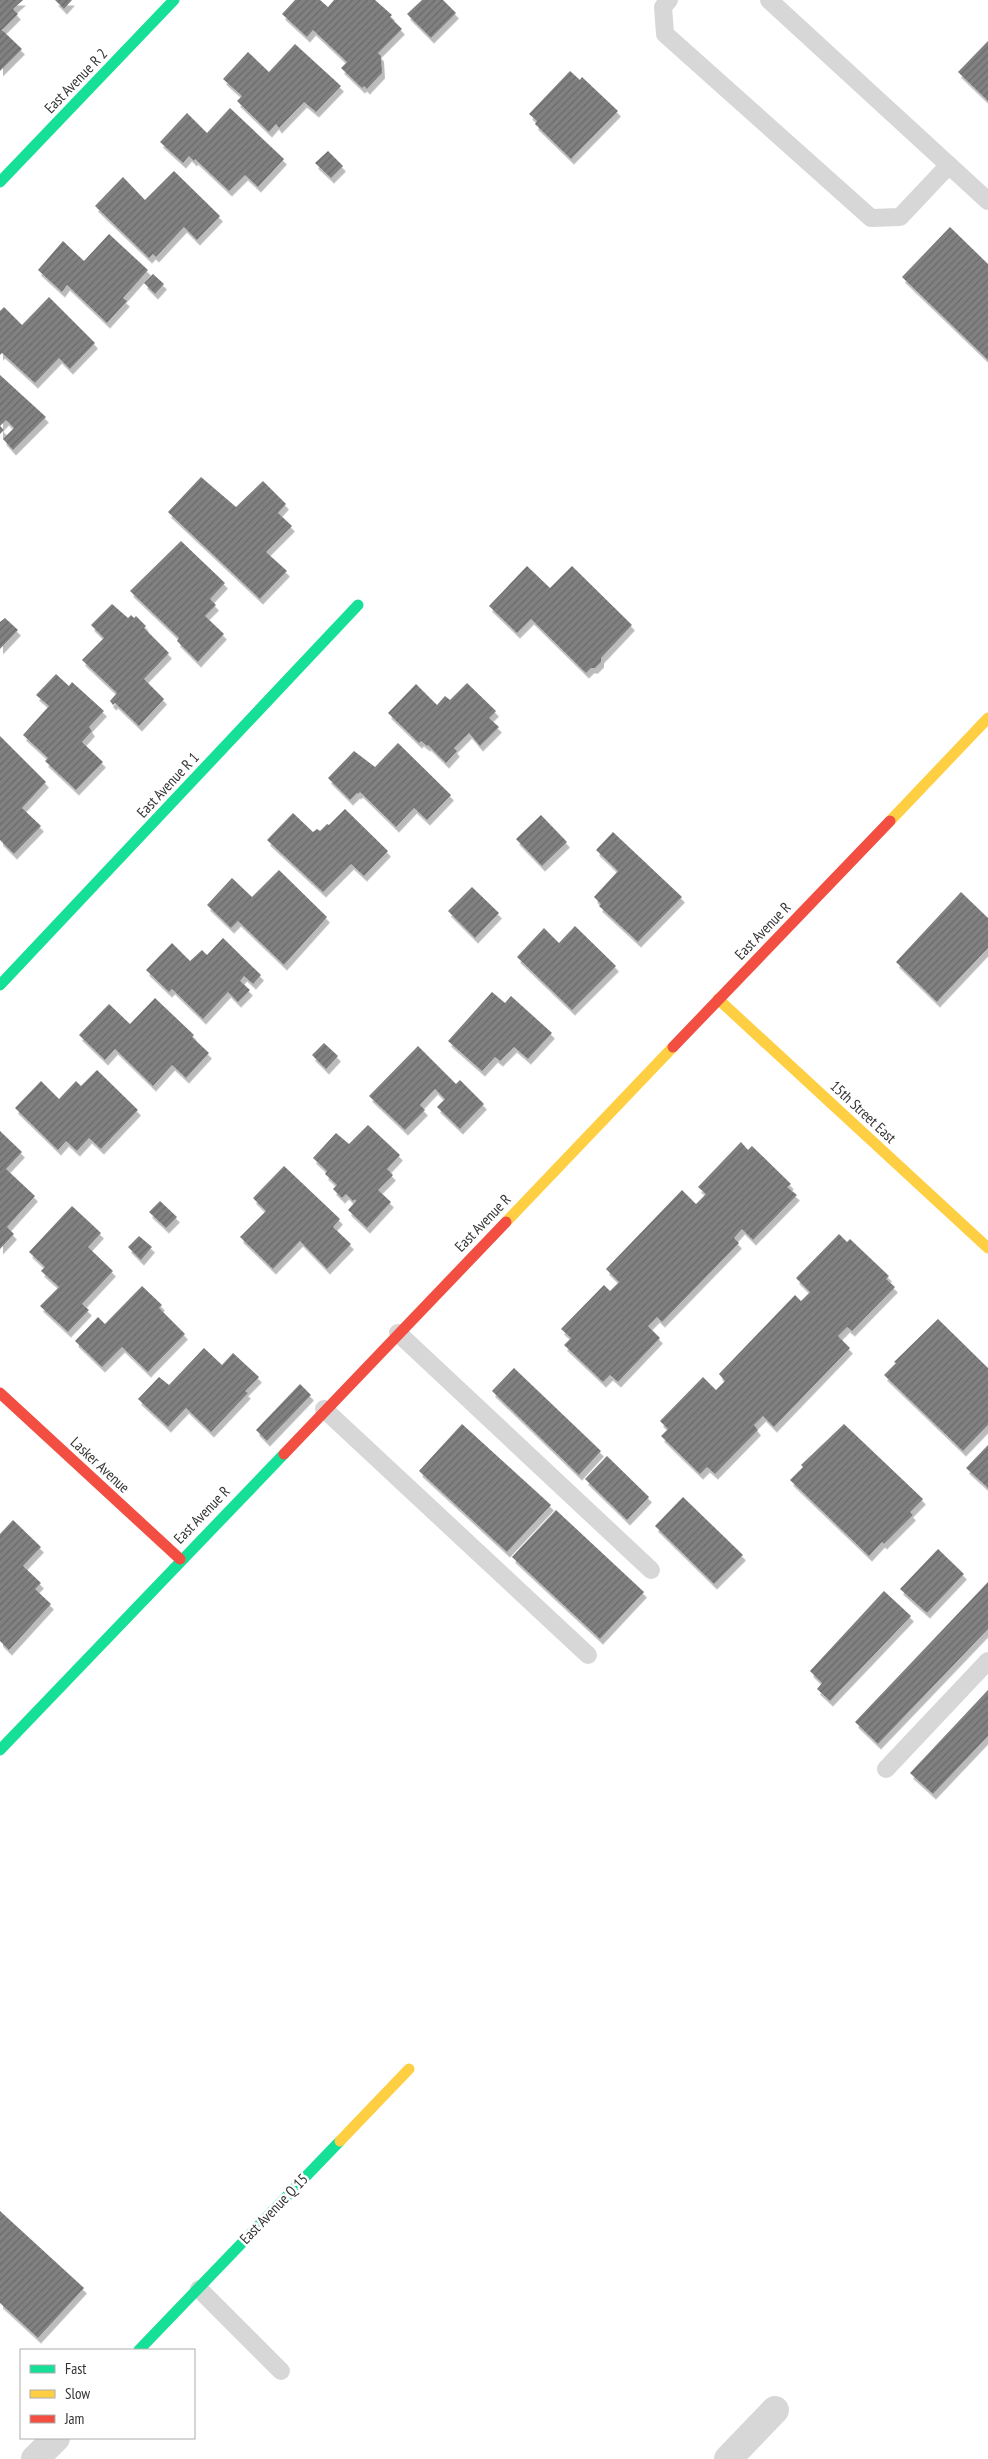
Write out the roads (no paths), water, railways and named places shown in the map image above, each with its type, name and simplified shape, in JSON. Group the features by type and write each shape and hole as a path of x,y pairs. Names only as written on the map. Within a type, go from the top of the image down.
{"street":[{"name":"East Avenue R 2","path":"0,182 174,0"},
{"name":"East Avenue R 1","path":"0,985 358,605"},
{"name":"East Avenue R","path":"0,1750 180,1559 988,718"},
{"name":"15th Street East","path":"718,999 988,1248"},
{"name":"Lasker Avenue","path":"0,1393 180,1559"},
{"name":"East Avenue Q 15","path":"140,2349 409,2069"},
{"path":"728,2459 775,2410"},
{"path":"35,2459 55,2439"}],"lane":[{"path":"669,0 664,7 665,34 871,218 900,217 949,165"},
{"path":"769,0 988,201"},
{"path":"398,1333 651,1570"},
{"path":"324,1409 588,1655"},
{"path":"886,1769 988,1661"},
{"path":"198,2289 281,2370"}]}
